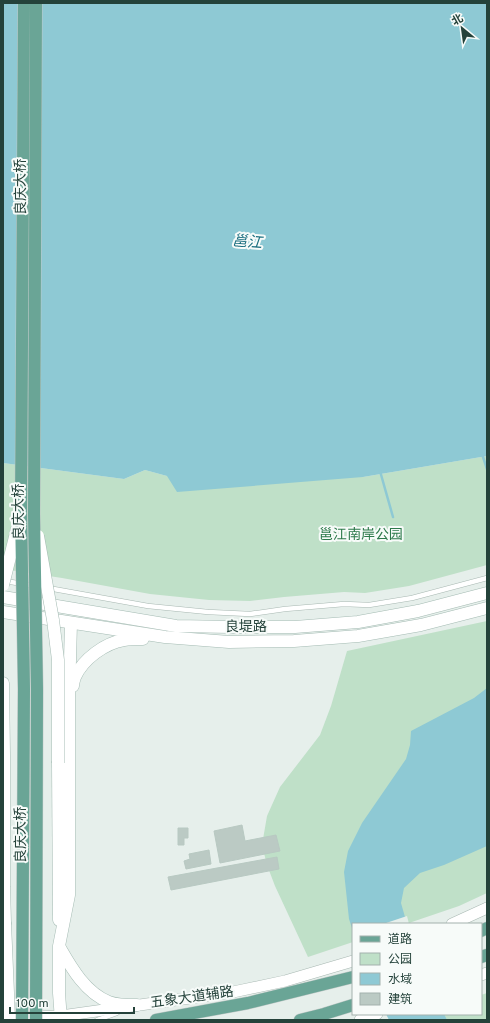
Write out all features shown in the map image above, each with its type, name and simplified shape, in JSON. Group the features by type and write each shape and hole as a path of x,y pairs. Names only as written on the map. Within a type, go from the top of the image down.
{"main road":[{"name":"良庆大桥","path":"22,1020 24,689 21,512 24,3"},
{"name":"良庆大桥","path":"36,3 34,514 37,689 36,1020"},
{"path":"3,585 21,512"},
{"path":"34,514 53,620 58,660 59,993 61,1018"},
{"name":"良堤路","path":"3,597 176,626 295,627 358,622 418,611 487,593"},
{"name":"良堤路","path":"3,612 164,637 229,642 294,641 358,636 421,625 487,608"},
{"path":"71,623 70,895 59,946 72,970 96,995 110,1003 137,1005"},
{"path":"70,697 75,677 94,654 104,647 124,640 164,637"},
{"path":"3,683 4,927"},
{"path":"3,908 7,1018"},
{"path":"156,1020 248,1003 350,978"},
{"path":"36,994 41,1020"},
{"path":"300,1020 352,1005"}],"street":[{"path":"454,923 487,908"},
{"name":"五象大道辅路","path":"7,1018 61,1018 137,1005 233,992 285,981 352,961"},
{"path":"360,1020 374,1015"}],"lane":[{"path":"3,581 148,606 208,612 250,614 285,609 344,604 370,605 412,598 487,578"},
{"path":"97,1020 137,1005"}],"green space":[{"name":"邕江南岸公园","path":"487,456 487,565 409,586 365,593 344,592 250,601 209,600 150,594 3,569 3,463 124,479 145,470 167,476 363,477"},
{"path":"487,621 487,893 459,906 409,923 352,923 352,942 308,957 275,886 267,865 262,845 267,816 280,787 320,735 331,706 347,651"},
{"path":"487,993 487,1020 420,1020 432,1015 482,1015 482,995"}],"water":[{"name":"邕江","path":"3,3 487,3 487,456 363,477 177,492 167,476 145,470 124,479 3,463"},
{"path":"487,688 487,846 444,865 420,873 404,888 401,903 407,923 352,923 352,928 349,919 344,872 348,851 362,823 406,759 410,745 411,731 474,698"},
{"path":"386,1015 444,1015 447,1020 389,1020"}],"pier":[{"path":"407,916 409,923 386,923"}],"building":[{"path":"242,825 245,841 276,835 280,851 220,863 214,831"},
{"path":"178,828 188,828 188,838 184,838 184,845 178,845"},
{"path":"209,850 211,864 186,869 184,861 190,859 189,854"},
{"path":"277,857 279,869 171,890 168,877"}],"waterway":[{"path":"482,454 487,469"},
{"path":"380,471 393,517"}]}
